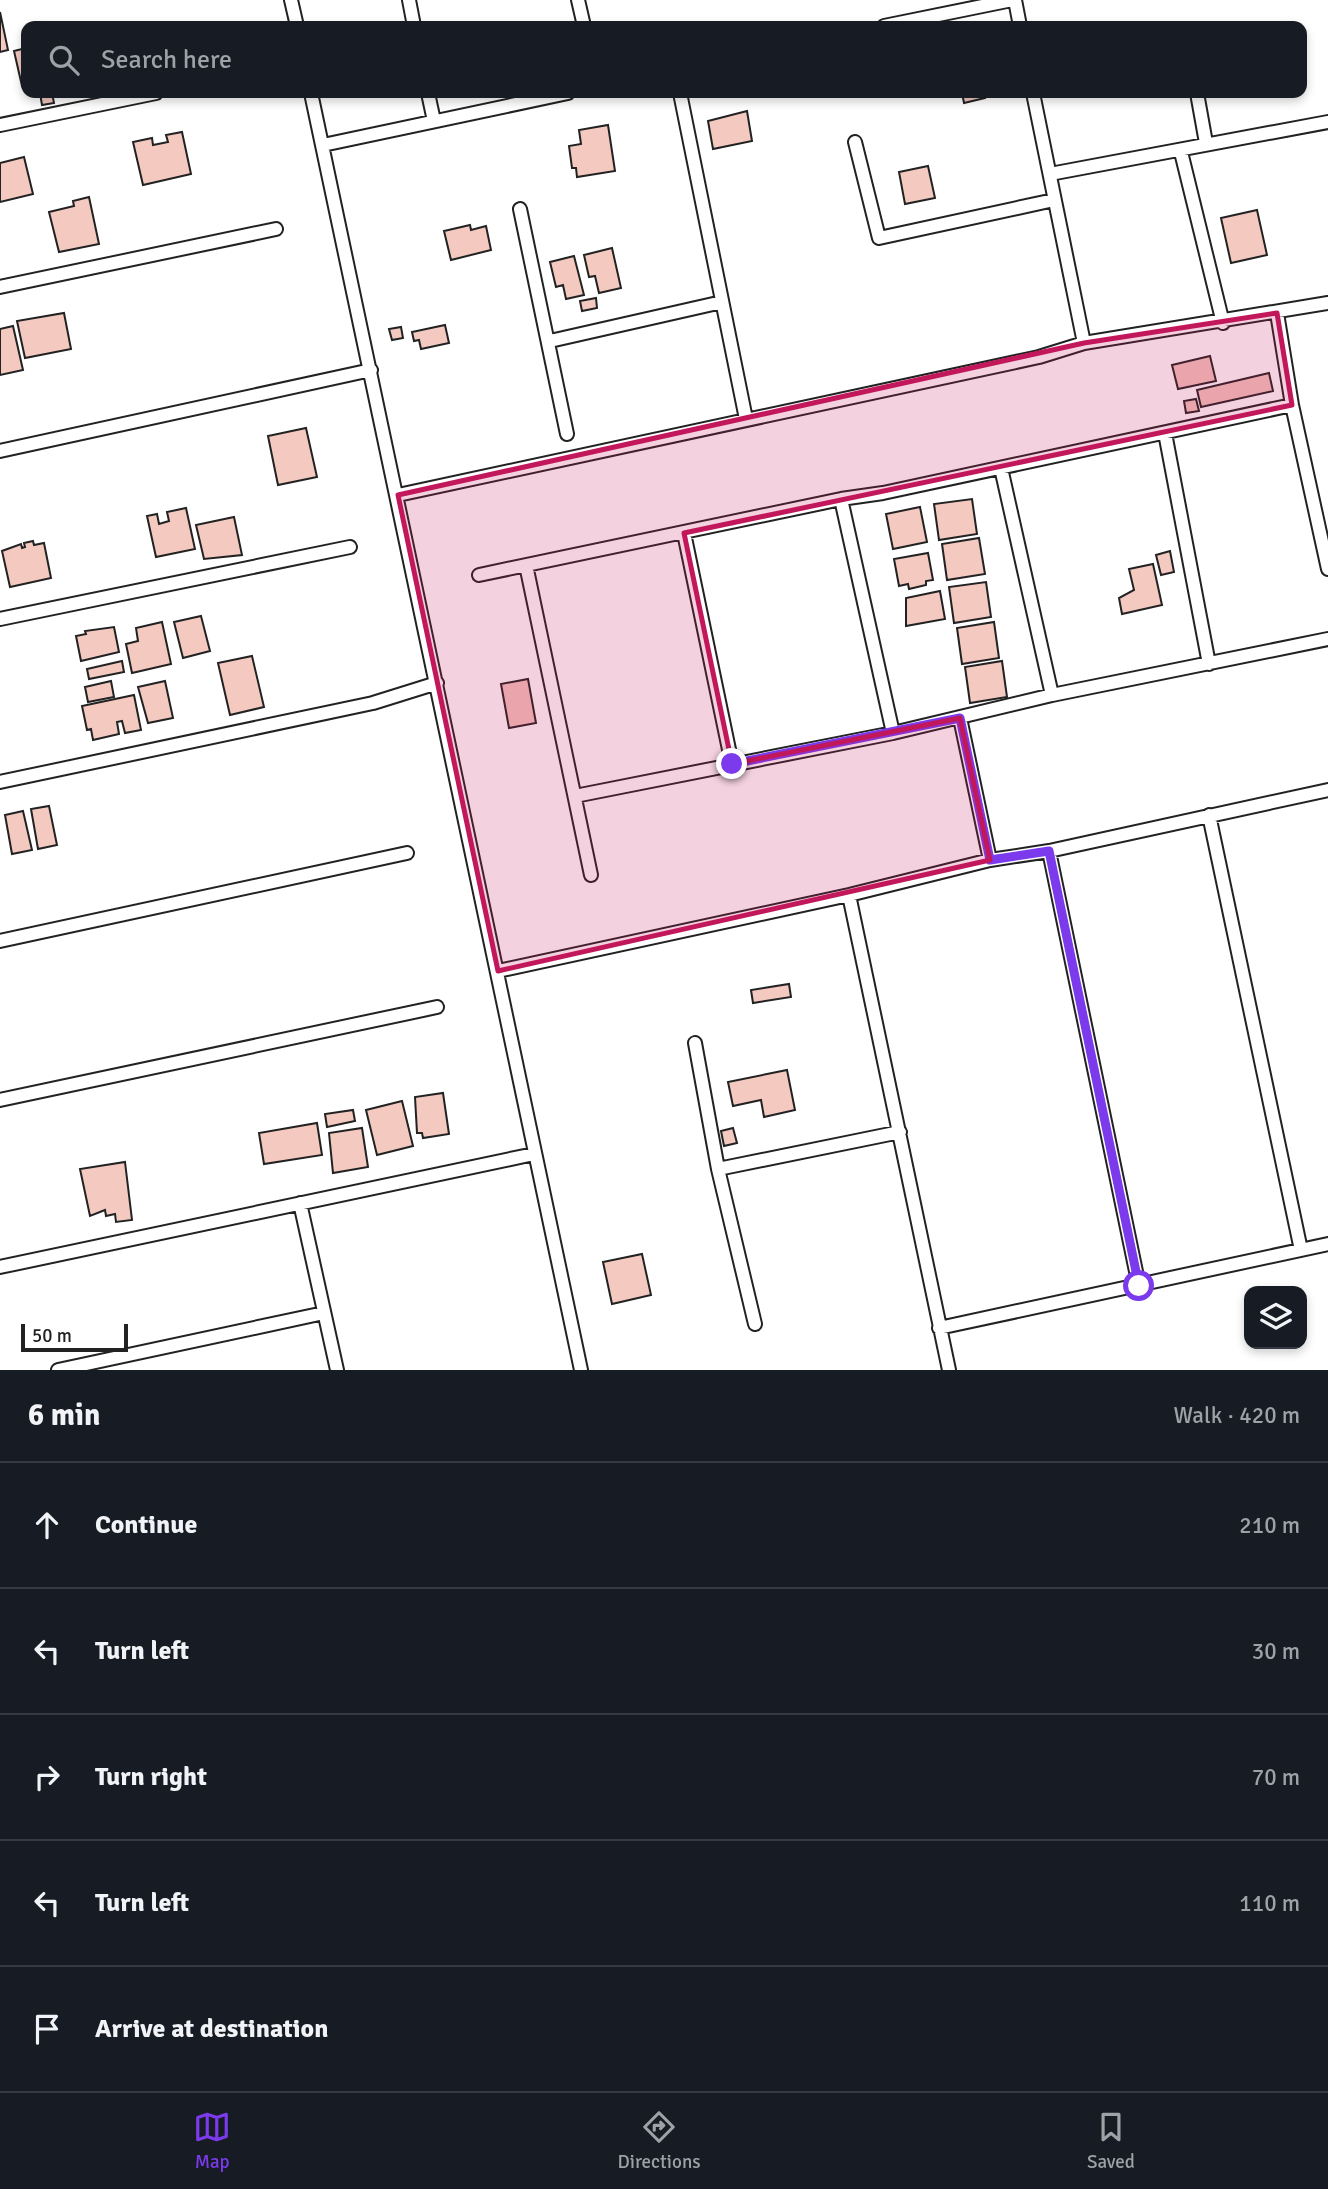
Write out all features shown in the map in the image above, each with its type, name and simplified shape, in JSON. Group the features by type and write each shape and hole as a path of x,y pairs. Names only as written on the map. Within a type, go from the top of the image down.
{"street":[{"path":"291,0 296,21"},
{"path":"409,0 413,21"},
{"path":"578,0 583,21"},
{"path":"909,21 1013,0 1019,21"},
{"path":"0,125 132,98"},
{"path":"313,98 581,1370"},
{"path":"429,98 434,121"},
{"path":"323,145 544,98"},
{"path":"681,98 746,419"},
{"path":"1034,98 1084,344"},
{"path":"1198,98 1206,143"},
{"path":"1050,174 1181,152 1206,143 1328,122"},
{"path":"855,142 879,238 1054,200"},
{"path":"1181,152 1223,323"},
{"path":"520,209 550,341 567,434"},
{"path":"0,287 276,229"},
{"path":"550,341 722,302"},
{"path":"398,495 1039,357 1084,344 1223,323 1328,303"},
{"path":"1277,313 1292,405 1328,569"},
{"path":"0,451 371,370"},
{"path":"479,575 1001,468 1292,405"},
{"path":"1165,433 1209,664"},
{"path":"1001,468 1052,695"},
{"path":"841,499 893,733"},
{"path":"684,533 732,764"},
{"path":"0,619 350,547"},
{"path":"526,565 591,875"},
{"path":"575,796 893,733 1052,695 1328,639"},
{"path":"0,782 373,703 437,683"},
{"path":"960,718 990,860"},
{"path":"498,971 849,895 990,860 1049,851 1328,790"},
{"path":"1209,815 1301,1250"},
{"path":"1049,851 1139,1286"},
{"path":"0,942 407,853"},
{"path":"849,895 949,1370"},
{"path":"0,1100 437,1007"},
{"path":"695,1043 718,1169 755,1324"},
{"path":"718,1169 900,1132"},
{"path":"0,1267 534,1154"},
{"path":"300,1203 337,1370"},
{"path":"939,1328 1328,1244"},
{"path":"58,1370 324,1313"}],"highlighted area":[{"path":"1277,313 1292,405 684,533 732,764 960,718 990,860 498,971 398,495 1084,343"}],"building":[{"path":"0,12 8,50 0,52"},
{"path":"21,49 21,82 14,51"},
{"path":"41,98 53,98 54,103 42,105"},
{"path":"963,98 985,98 964,103"},
{"path":"747,111 752,141 713,149 708,121"},
{"path":"608,125 615,171 577,177 576,168 572,168 569,146 581,144 579,130"},
{"path":"182,132 191,174 143,185 133,142 152,138 153,145 168,142 166,135"},
{"path":"24,157 33,194 0,202 0,163"},
{"path":"928,166 935,198 905,204 899,172"},
{"path":"89,197 99,244 59,252 49,212 74,206 73,201"},
{"path":"1257,210 1267,255 1231,263 1221,218"},
{"path":"470,225 471,230 486,226 491,250 451,260 444,231"},
{"path":"612,248 621,288 599,293 595,276 589,277 584,255"},
{"path":"574,256 584,295 566,299 563,285 556,287 550,262"},
{"path":"596,298 597,308 582,311 580,301"},
{"path":"64,313 71,349 25,358 17,321"},
{"path":"445,325 449,343 421,349 419,340 414,341 412,332"},
{"path":"13,326 23,370 0,375 0,329"},
{"path":"401,327 403,338 392,340 389,329"},
{"path":"1210,356 1216,381 1178,389 1172,365"},
{"path":"1269,373 1273,391 1201,407 1197,390"},
{"path":"1196,399 1199,411 1186,413 1184,401"},
{"path":"306,428 317,477 278,485 268,436"},
{"path":"972,499 977,534 939,540 934,504"},
{"path":"920,507 927,542 893,549 886,514"},
{"path":"186,508 195,549 156,557 147,516 157,514 159,524 169,521 167,512"},
{"path":"234,517 242,555 204,559 196,525"},
{"path":"979,538 985,574 947,580 942,544"},
{"path":"33,541 34,545 44,543 51,578 10,587 2,551 21,544 22,548 25,547 24,543"},
{"path":"1170,551 1174,572 1161,575 1156,555"},
{"path":"928,553 933,580 926,581 926,585 909,589 908,584 899,586 894,559"},
{"path":"1153,564 1162,605 1122,614 1119,598 1134,590 1129,569"},
{"path":"986,582 991,617 954,623 949,587"},
{"path":"940,591 945,619 906,626 906,598"},
{"path":"201,616 210,651 183,658 174,622"},
{"path":"162,622 171,664 132,673 126,644 138,641 136,628"},
{"path":"994,622 999,658 962,664 957,628"},
{"path":"114,627 119,652 81,661 76,636 86,634 85,631"},
{"path":"252,656 264,707 230,715 218,663"},
{"path":"122,661 124,672 89,679 87,669"},
{"path":"1002,661 1007,697 970,703 965,667"},
{"path":"528,679 536,723 509,728 501,684"},
{"path":"111,681 114,697 88,702 85,687"},
{"path":"165,681 173,718 148,723 138,687"},
{"path":"134,695 141,730 125,733 122,721 117,722 119,734 93,740 91,729 87,730 82,706"},
{"path":"49,806 57,845 38,849 31,809"},
{"path":"23,811 32,850 12,854 5,815"},
{"path":"789,984 791,997 753,1003 751,990"},
{"path":"787,1070 795,1110 764,1117 761,1100 733,1106 728,1082"},
{"path":"443,1093 449,1134 423,1138 422,1133 417,1133 415,1097"},
{"path":"402,1101 413,1146 377,1155 366,1110"},
{"path":"353,1110 355,1121 327,1127 325,1114"},
{"path":"317,1123 322,1155 264,1164 259,1133"},
{"path":"362,1128 368,1167 333,1173 329,1133"},
{"path":"733,1128 737,1143 724,1146 721,1131"},
{"path":"125,1162 132,1220 116,1222 115,1214 106,1216 105,1210 90,1216 80,1169"},
{"path":"642,1254 651,1295 612,1304 603,1262"}],"route":[{"path":"732,764 960,718 990,860 1049,851 1139,1286"}]}
